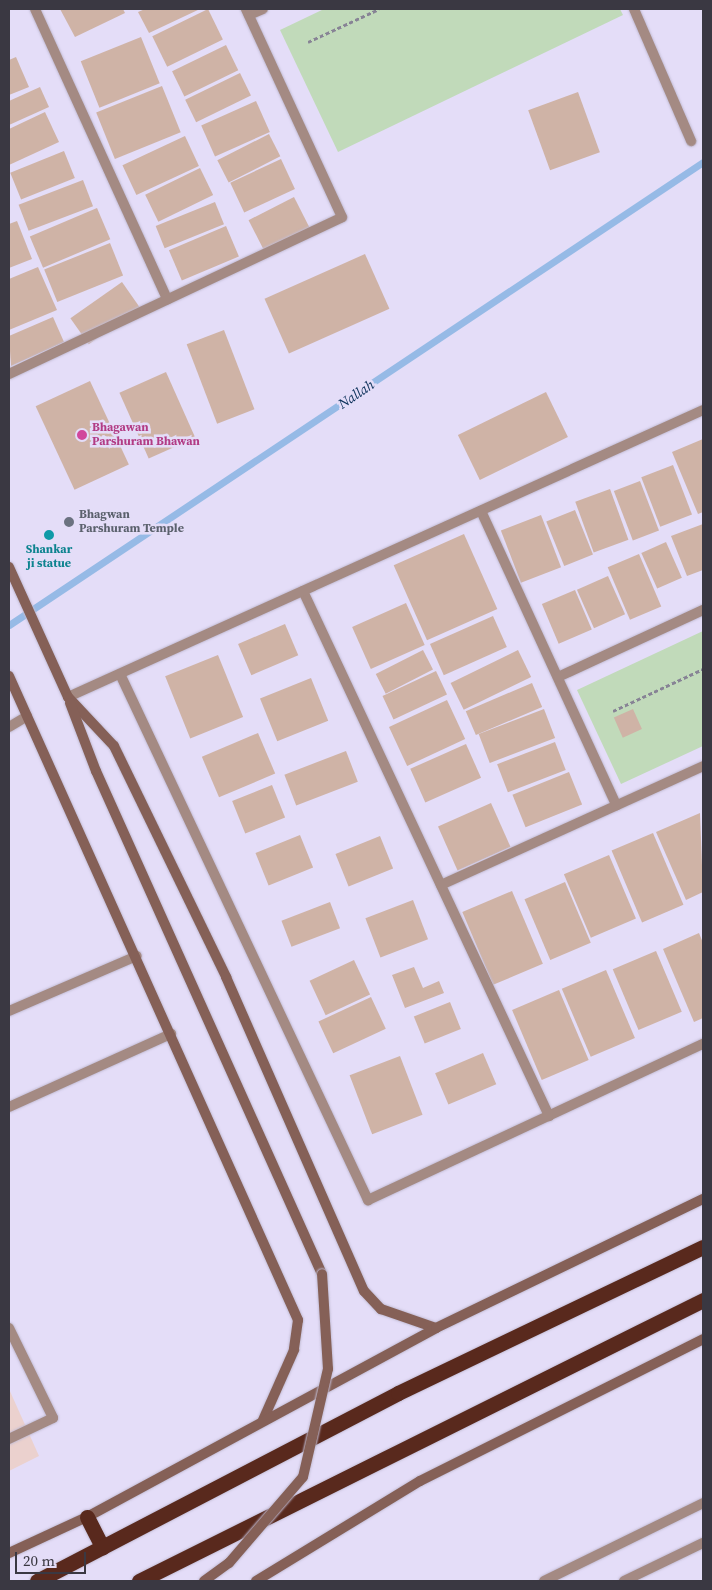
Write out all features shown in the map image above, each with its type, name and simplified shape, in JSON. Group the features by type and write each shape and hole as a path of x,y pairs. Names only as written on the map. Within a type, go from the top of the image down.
{"highway":[{"path":"37,1581 398,1393 515,1340 703,1247"},
{"path":"139,1581 534,1386 703,1300"},
{"path":"87,1516 102,1547"}],"street":[{"path":"34,9 167,299"},
{"path":"9,374 342,217 248,12 263,9"},
{"path":"634,9 691,142"},
{"path":"68,697 703,410"},
{"path":"481,511 616,805"},
{"path":"9,567 68,697 96,771 322,1274 328,1369 303,1477 229,1563 204,1581"},
{"path":"303,591 549,1116"},
{"path":"558,676 703,610"},
{"path":"120,674 368,1200 703,1044"},
{"path":"9,676 137,956 298,1320 294,1350 264,1420"},
{"path":"68,697 114,746 226,977 364,1291 381,1309 436,1328"},
{"path":"9,727 27,716"},
{"path":"440,885 703,766"},
{"path":"9,1011 137,956"},
{"path":"9,1107 171,1034"},
{"path":"9,1553 87,1516 436,1328 703,1199"},
{"path":"9,1328 53,1418 9,1438"},
{"path":"256,1581 420,1481 703,1338"},
{"path":"544,1581 703,1504"},
{"path":"624,1581 703,1543"}],"path":[{"path":"308,42 379,9"},
{"path":"613,711 703,669"}],"shaded area":[{"path":"9,1389 39,1456 9,1471"}],"green space":[{"path":"324,9 620,9 623,15 338,152 280,30"},
{"path":"703,631 703,746 621,784 577,690"}],"building":[{"path":"60,9 123,9 125,13 75,37"},
{"path":"145,9 200,9 149,33 138,12"},
{"path":"208,9 223,40 167,67 152,36"},
{"path":"141,37 160,83 99,108 81,61"},
{"path":"226,45 238,70 184,96 172,71"},
{"path":"16,57 29,87 9,95 9,60"},
{"path":"240,73 251,95 196,122 185,100"},
{"path":"162,86 181,132 115,159 96,113"},
{"path":"40,87 49,107 9,125 9,101"},
{"path":"578,92 600,152 550,170 528,110"},
{"path":"256,101 270,132 215,156 201,125"},
{"path":"45,112 59,142 9,165 9,129"},
{"path":"269,134 280,156 229,183 217,160"},
{"path":"185,136 199,166 136,195 122,165"},
{"path":"64,151 75,178 21,200 10,173"},
{"path":"281,159 295,189 244,213 230,183"},
{"path":"200,168 213,195 158,222 145,195"},
{"path":"83,180 93,206 29,231 19,205"},
{"path":"294,197 310,228 264,251 249,220"},
{"path":"215,202 224,224 165,248 156,226"},
{"path":"97,208 110,239 43,268 30,237"},
{"path":"17,221 32,259 9,268 9,224"},
{"path":"226,226 239,256 182,281 169,250"},
{"path":"110,243 123,275 57,302 44,270"},
{"path":"365,254 389,309 289,354 265,299"},
{"path":"38,267 57,310 9,330 9,279"},
{"path":"122,282 140,308 89,344 70,318"},
{"path":"53,317 64,342 11,366 9,336"},
{"path":"224,330 254,409 217,424 187,344"},
{"path":"166,372 195,438 149,459 119,393"},
{"name":"Bhagawan Parshuram Bhawan","path":"90,381 129,464 75,490 36,406"},
{"path":"546,392 568,437 480,480 458,435"},
{"path":"703,439 703,512 698,514 672,452"},
{"path":"673,465 692,514 660,527 641,477"},
{"path":"640,481 659,530 633,541 614,491"},
{"path":"610,489 628,540 594,552 575,502"},
{"path":"575,510 593,555 564,566 546,522"},
{"path":"541,515 561,567 521,583 501,530"},
{"path":"703,524 703,570 687,576 671,536"},
{"path":"464,534 497,609 427,640 394,565"},
{"path":"666,542 682,578 657,589 641,553"},
{"path":"639,554 661,606 630,620 608,567"},
{"path":"608,576 625,614 594,628 577,590"},
{"path":"575,590 592,630 559,644 542,604"},
{"path":"406,603 425,645 371,669 352,627"},
{"path":"493,616 507,647 444,675 430,644"},
{"path":"285,624 298,655 251,675 238,644"},
{"path":"423,650 433,670 386,694 376,674"},
{"path":"518,650 531,677 464,710 451,683"},
{"path":"218,655 243,717 190,738 165,676"},
{"path":"436,671 447,695 394,719 383,696"},
{"path":"311,678 328,721 277,741 260,699"},
{"path":"532,683 542,707 476,735 466,711"},
{"path":"447,700 465,739 407,766 389,727"},
{"path":"544,709 555,738 490,763 479,734"},
{"path":"633,709 642,729 623,738 614,718"},
{"path":"258,733 275,774 219,797 202,757"},
{"path":"555,742 566,770 508,792 497,764"},
{"path":"466,744 481,778 425,803 410,769"},
{"path":"346,751 358,782 296,805 284,775"},
{"path":"569,772 582,804 526,827 512,795"},
{"path":"272,785 285,817 245,834 232,801"},
{"path":"491,803 511,847 458,870 438,827"},
{"path":"700,813 703,892 686,900 656,832"},
{"path":"653,833 683,905 642,922 612,851"},
{"path":"300,835 313,867 269,885 255,853"},
{"path":"380,836 393,868 349,886 335,854"},
{"path":"609,855 636,919 591,938 564,874"},
{"path":"565,882 591,943 550,960 524,899"},
{"path":"512,891 543,964 493,985 462,912"},
{"path":"413,900 428,939 380,957 365,918"},
{"path":"330,902 340,928 291,947 281,921"},
{"path":"699,933 703,943 703,1018 694,1022 663,949"},
{"path":"656,951 682,1012 639,1030 613,969"},
{"path":"354,960 370,994 326,1015 310,981"},
{"path":"414,967 423,988 439,981 444,993 405,1008 392,975"},
{"path":"606,970 635,1038 591,1057 562,989"},
{"path":"559,990 589,1060 542,1080 512,1010"},
{"path":"371,997 386,1029 333,1053 318,1022"},
{"path":"450,1002 461,1029 425,1043 414,1017"},
{"path":"483,1053 496,1084 448,1105 435,1073"},
{"path":"400,1056 423,1115 372,1134 350,1075"}],"waterway":[{"name":"Nallah","path":"9,625 703,162"}],"place":[{"name":"Bhagawan Parshuram Bhawan","path":"82,435"},
{"name":"Bhagwan Parshuram Temple","path":"69,522"},
{"name":"Shankar ji statue","path":"49,535"}]}
